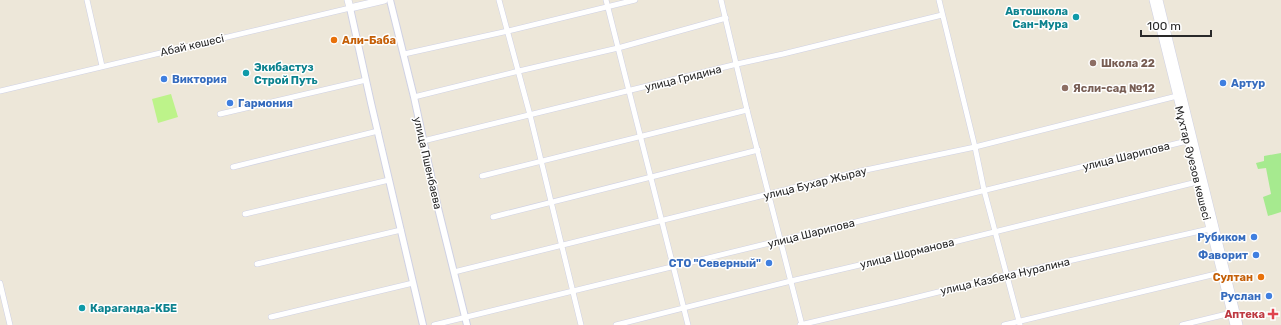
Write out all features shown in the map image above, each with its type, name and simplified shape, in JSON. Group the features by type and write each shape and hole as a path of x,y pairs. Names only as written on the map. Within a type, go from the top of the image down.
{"main road":[{"path":"348,0 350,8"},
{"name":"Абай көшесі","path":"350,8 384,0"},
{"name":"Мұхтар Әуезов көшесі","path":"1153,0 1177,96 1191,140 1198,182 1234,325"},
{"name":"Мұхтар Әуезов көшесі","path":"1159,0 1191,140 1239,325"}],"street":[{"path":"86,0 102,66"},
{"name":"улица Пшенбаева","path":"390,0 467,325"},
{"path":"499,0 519,71 581,325"},
{"path":"606,0 688,325"},
{"path":"404,54 508,31 635,0"},
{"path":"721,0 801,325"},
{"path":"939,0 984,190 1019,323"},
{"path":"350,8 423,325"},
{"name":"Абай көшесі","path":"0,91 350,8"},
{"name":"улица Гридина","path":"423,140 942,15"},
{"path":"414,97 618,48 726,18"},
{"path":"220,114 366,80"},
{"name":"улица Бухар Жырау","path":"454,272 562,247 867,170 975,147 1177,96"},
{"path":"482,176 747,110"},
{"path":"233,167 378,131"},
{"name":"улица Шарипова","path":"434,325 1191,140"},
{"path":"493,218 758,150"},
{"path":"245,214 390,180"},
{"name":"улица Шорманова","path":"616,325 1198,182"},
{"name":"улица Казбека Нуралина","path":"801,325 1007,275 1209,229"},
{"path":"257,264 400,230"},
{"path":"1004,325 1019,323 1220,273"},
{"path":"271,317 413,282"},
{"path":"0,283 10,325"},
{"path":"1182,325 1230,313"}],"green space":[{"path":"171,94 178,117 158,123 152,99"},
{"path":"1281,153 1281,212 1268,216 1263,197 1271,194 1266,168 1258,169 1256,163 1264,161 1264,156"}],"place":[{"name":"Автошкола Сан-Мура","path":"1076,17"},
{"name":"Али-Баба","path":"334,40"},
{"name":"Школа 22","path":"1093,63"},
{"name":"Экибастуз Строй Путь","path":"246,73"},
{"name":"Виктория","path":"164,79"},
{"name":"Артур","path":"1223,83"},
{"name":"Ясли-сад №12","path":"1065,88"},
{"name":"Гармония","path":"230,103"},
{"name":"Рубиком","path":"1254,237"},
{"name":"Фаворит","path":"1256,255"},
{"name":"СТО \"Северный\"","path":"769,263"},
{"name":"Султан","path":"1261,277"},
{"name":"Руслан","path":"1269,296"},
{"name":"Караганда-КБЕ","path":"82,308"},
{"name":"Аптека","path":"1273,314"}]}
